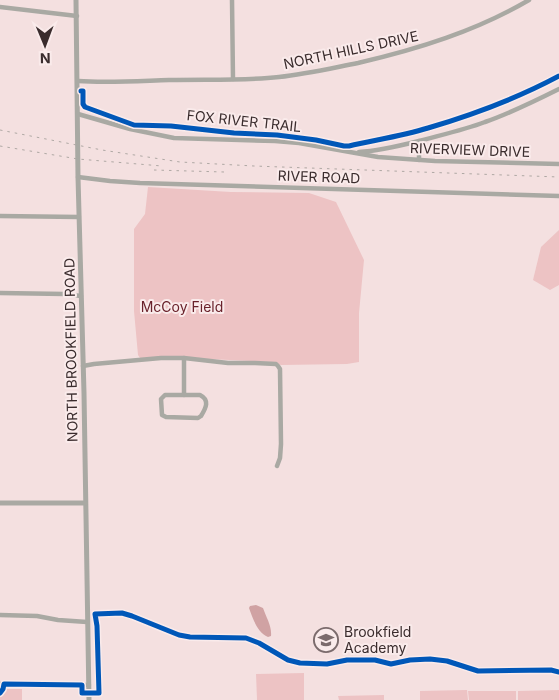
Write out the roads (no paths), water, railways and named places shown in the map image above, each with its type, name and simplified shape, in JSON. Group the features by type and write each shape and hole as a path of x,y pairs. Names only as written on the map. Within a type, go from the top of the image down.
{"street":[{"name":"NORTH BROOKFIELD ROAD","path":"76,0 89,700"},
{"path":"232,0 233,79"},
{"name":"NORTH HILLS DRIVE","path":"78,81 233,79 298,74 379,58 430,44 498,17 529,0"},
{"path":"0,7 77,16"},
{"name":"RIVERVIEW DRIVE","path":"350,152 375,151 461,130 536,101 559,89"},
{"name":"RIVERVIEW DRIVE","path":"78,114 166,137 299,143 378,157 420,160 559,164"},
{"path":"418,141 420,160"},
{"name":"RIVER ROAD","path":"78,177 130,182 559,196"},
{"path":"0,216 79,217"},
{"path":"0,293 81,296"},
{"path":"83,366 161,358 184,358 228,363 271,363 278,366 280,369 281,444 280,458 277,466"},
{"path":"184,358 184,395"},
{"path":"200,394 204,397 206,405 201,416 166,418 162,415 161,399 165,395 184,395 200,394"},
{"path":"0,503 85,503"},
{"path":"0,615 37,616 87,622"},
{"path":"0,684 89,685"}],"railway":[{"path":"0,130 102,150 180,162 559,177"},
{"path":"0,146 78,159 162,166"},
{"path":"154,170 224,172"}],"place":[{"name":"Brookfield Academy","path":"326,640"}],"park label":[{"name":"McCoy Field","path":"182,307"}]}
